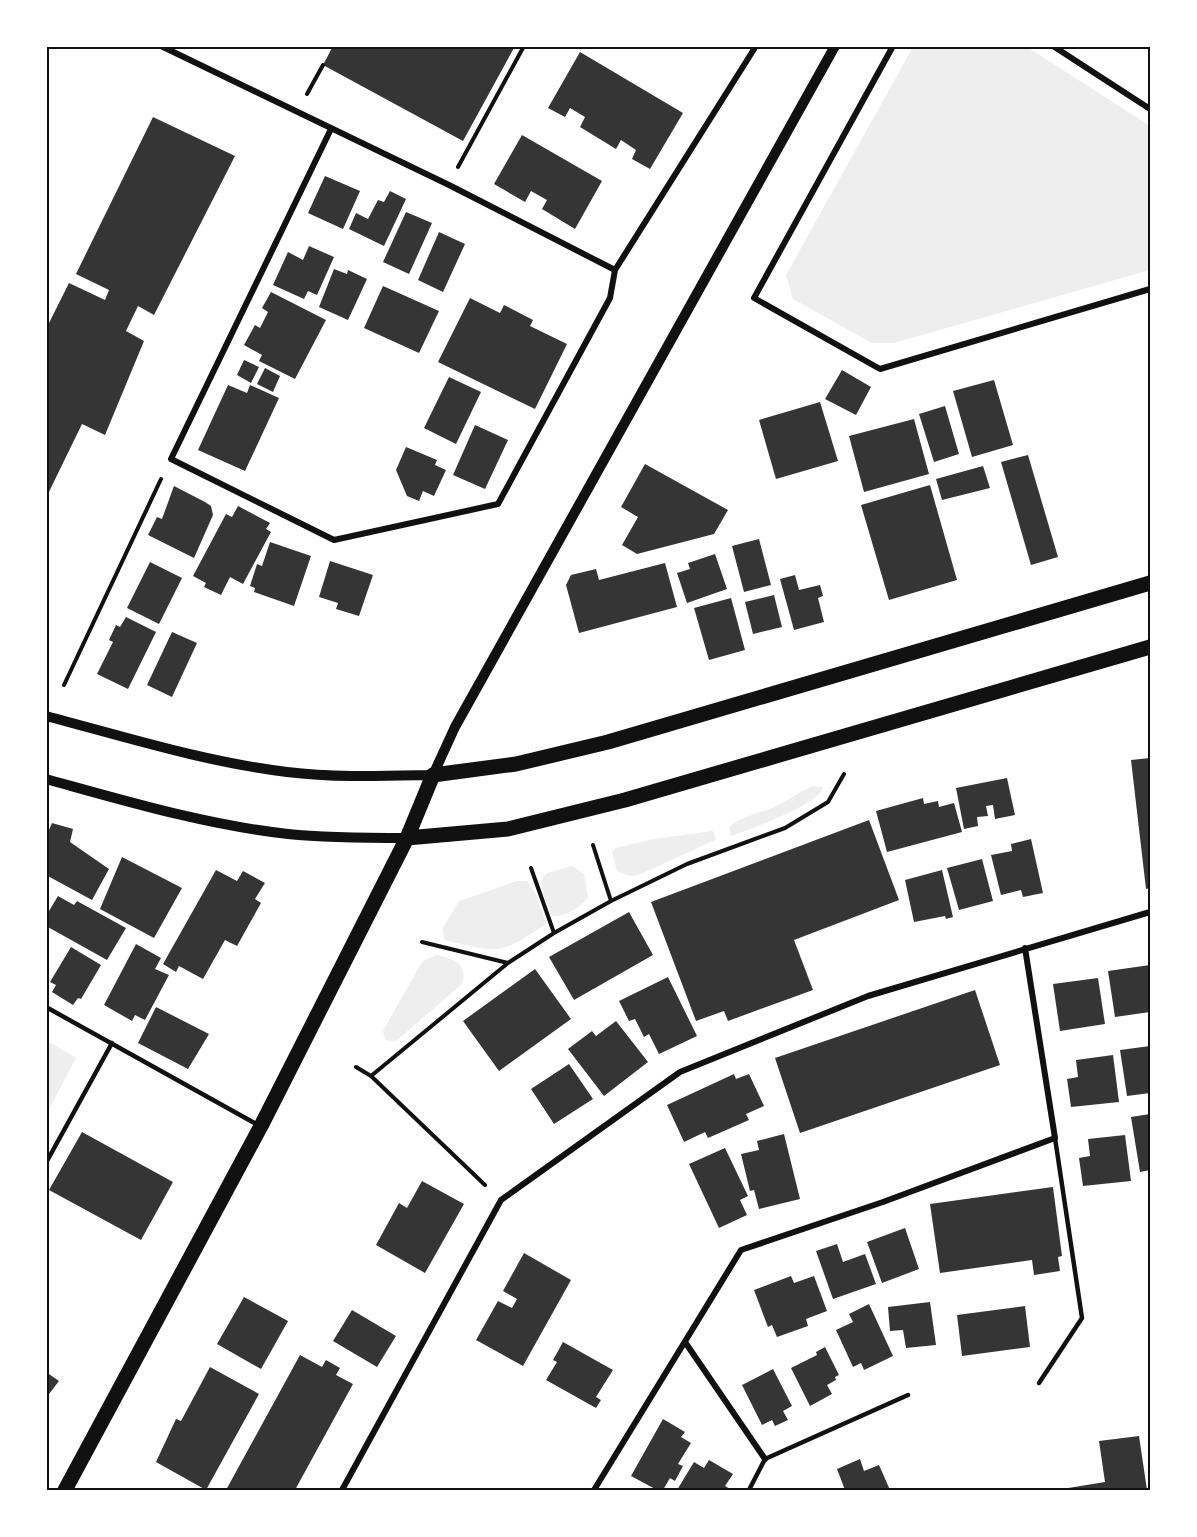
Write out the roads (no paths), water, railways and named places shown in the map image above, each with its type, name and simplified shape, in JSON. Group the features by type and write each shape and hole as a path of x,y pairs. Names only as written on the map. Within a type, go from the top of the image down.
{"main road":[{"path":"65,1491 261,1126 407,838 434,775 516,764 608,742 1150,583"},
{"path":"407,838 508,829 625,800 1150,647"}],"street":[{"path":"161,46 449,186 615,270"},
{"path":"331,129 171,459 334,540 498,504 610,298 615,270 756,46"},
{"path":"46,716 232,763 289,772 368,776 434,775 455,727 835,46"},
{"path":"893,46 754,298 880,369 1150,289"},
{"path":"1053,46 1150,109"},
{"path":"46,780 225,824 287,834 407,838"},
{"path":"342,1491 501,1200 680,1072 868,996 1150,912"},
{"path":"594,1491 741,1250 883,1202 1055,1138 1025,948"},
{"path":"685,1342 765,1459"}],"lane":[{"path":"46,1006 261,1126"},
{"path":"46,1161 112,1043"},
{"path":"1038,1383 1082,1318 1055,1138"},
{"path":"749,1491 765,1459 908,1395"}]}
